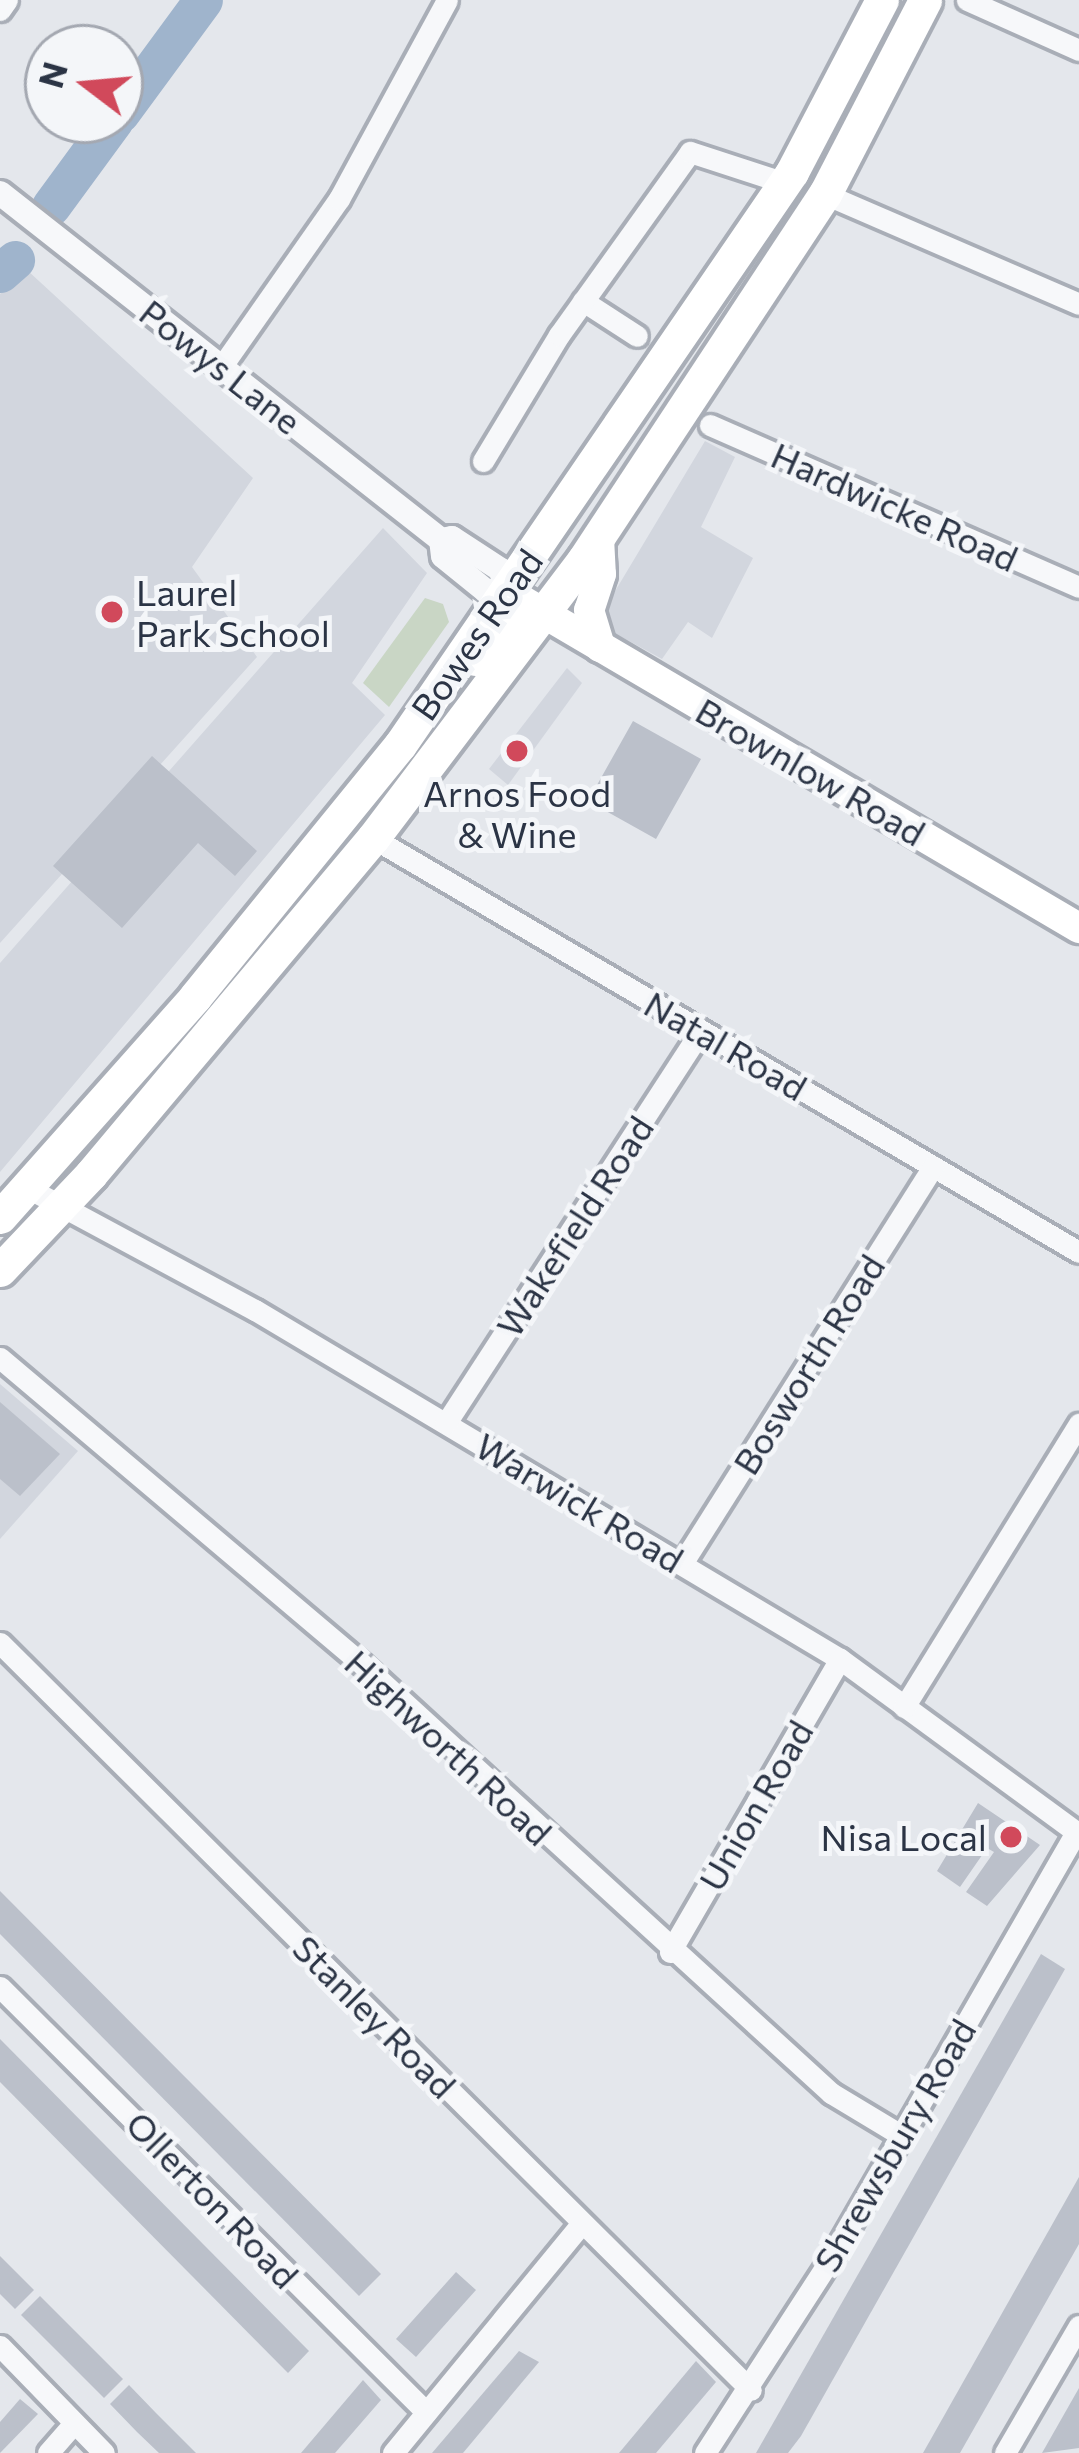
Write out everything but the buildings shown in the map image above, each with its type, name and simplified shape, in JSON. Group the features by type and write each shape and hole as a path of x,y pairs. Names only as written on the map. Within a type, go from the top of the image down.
{"highway":[{"name":"Bowes Road","path":"0,1217 400,745 785,183 881,0"},
{"path":"696,419 825,194 926,0"},
{"name":"Bowes Road","path":"0,1270 373,838 599,538 696,419"}],"main road":[{"path":"599,538 602,574 589,610 600,646"},
{"name":"Powys Lane","path":"506,591 542,614"},
{"path":"400,745 507,618 542,614"},
{"name":"Brownlow Road","path":"542,614 1079,928"}],"street":[{"path":"0,10 8,0"},
{"path":"222,366 339,199 447,0"},
{"path":"967,0 1079,50"},
{"path":"483,461 583,301 690,152 785,183"},
{"name":"Powys Lane","path":"0,194 441,540 443,556 486,591 506,591"},
{"path":"825,194 1079,304"},
{"path":"583,301 638,336"},
{"name":"Hardwicke Road","path":"696,419 1079,587"},
{"name":"Natal Road","path":"373,838 1079,1252"},
{"name":"Wakefield Road","path":"446,1423 701,1030"},
{"name":"Bosworth Road","path":"683,1562 933,1166"},
{"name":"Warwick Road","path":"28,1188 446,1423 841,1659 1077,1833"},
{"name":"Highworth Road","path":"0,1358 362,1664 670,1952 831,2093 898,2134"},
{"path":"904,1707 1079,1424"},
{"name":"Stanley Road","path":"0,1643 751,2390"},
{"name":"Union Road","path":"670,1952 841,1659"},
{"name":"Shrewsbury Road","path":"705,2453 751,2390 1077,1833"},
{"name":"Ollerton Road","path":"0,1987 426,2413"},
{"path":"393,2453 581,2224"},
{"path":"1005,2453 1079,2326"},
{"path":"0,2346 104,2453"},
{"path":"48,2453 74,2423"}],"shaded area":[{"name":"Laurel Park School","path":"27,270 253,478 192,567 257,657 0,943 0,294"},
{"path":"705,441 735,457 701,527 753,558 712,638 688,622 662,659 596,623"},
{"path":"383,528 427,573 352,683 385,715 0,1172 0,963"},
{"path":"567,668 582,683 508,785 489,769"},
{"path":"0,1384 78,1451 0,1539"}],"green space":[{"path":"193,0 216,0 147,91 144,70"},
{"path":"425,598 443,604 449,622 389,707 363,683"}],"waterway":[{"path":"144,80 203,0"},
{"path":"51,206 96,144"},
{"path":"0,273 15,260"}],"place":[{"name":"Laurel Park School","path":"112,612"},
{"name":"Arnos Food & Wine","path":"517,751"},
{"name":"Nisa Local","path":"1011,1837"}]}
